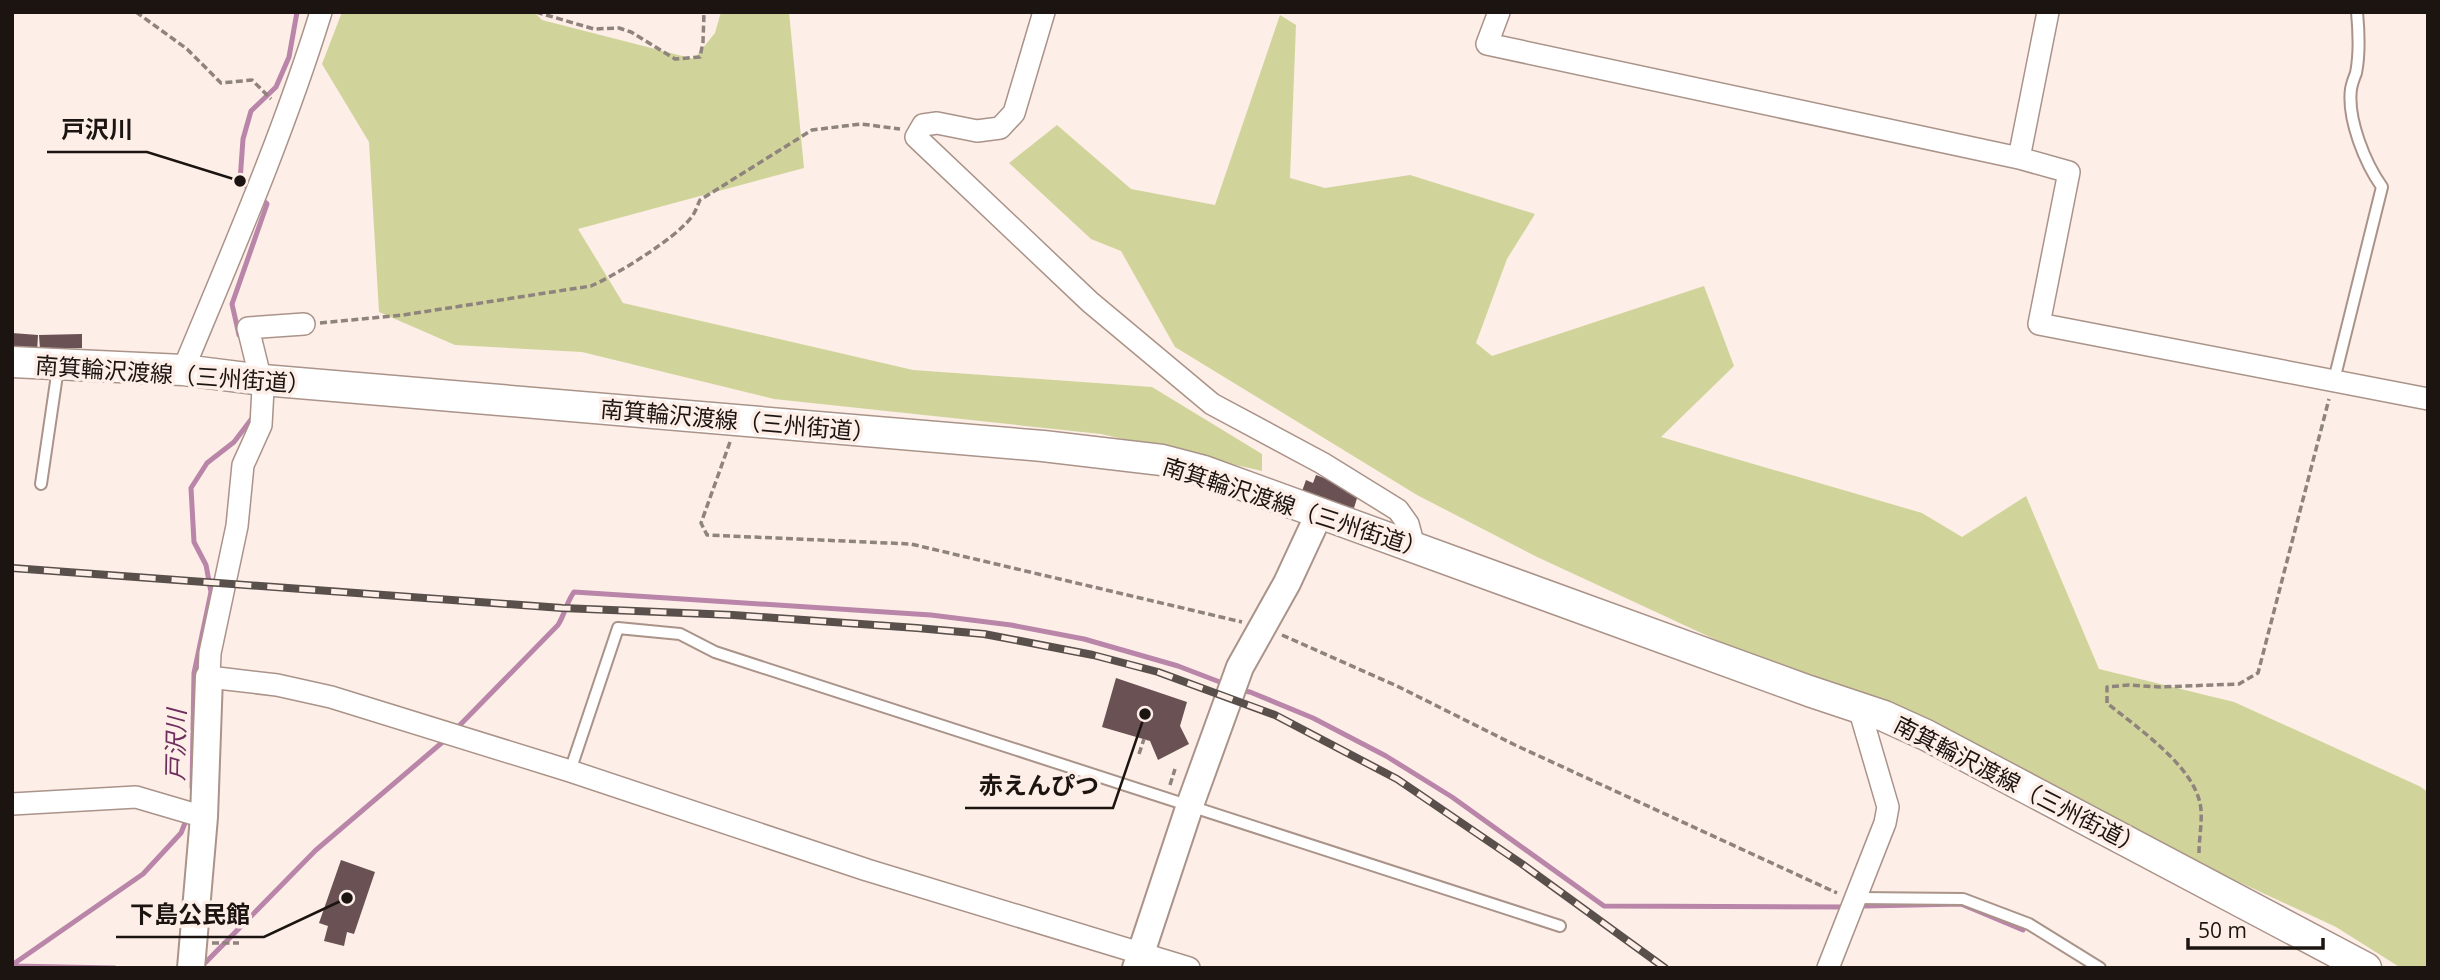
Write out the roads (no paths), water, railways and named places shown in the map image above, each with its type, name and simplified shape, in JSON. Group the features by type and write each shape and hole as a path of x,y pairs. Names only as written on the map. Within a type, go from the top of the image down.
{"main road":[{"name":"南箕輪沢渡線（三州街道）","path":"12,362 183,370 260,379 1100,452 1162,460 1204,471 1320,512 1884,716 1926,734 2366,968"}],"street":[{"path":"183,370 257,194 321,12"},
{"path":"1044,12 1014,113 1000,128 977,131 937,123 923,125 916,137 1090,302 1212,404 1322,463 1398,510 1408,524 1411,535 1409,544"},
{"path":"2019,158 2048,12"},
{"path":"1497,15 1487,44 2019,158 2069,172 2039,324 2428,399"},
{"path":"191,968 194,814 210,653 237,526 243,465 261,425 263,389 248,328 304,324"},
{"path":"1138,960 1240,667 1287,583 1320,512"},
{"path":"209,677 277,685 331,697 570,771 1138,960 1189,968"},
{"path":"1828,968 1885,823 1888,807 1859,709"},
{"path":"12,804 136,797 194,814"}],"lane":[{"path":"2334,380 2382,187 2369,169 2354,125 2351,90 2359,43 2357,12"},
{"path":"41,484 58,365"},
{"path":"570,771 618,628 680,634 715,652 1560,926"},
{"path":"1857,898 1963,899 2029,924 2099,968"}],"waterway":[{"name":"戸沢川","path":"252,191 240,181 243,139 251,111 276,87 289,57 297,12"},
{"name":"戸沢川","path":"239,335 232,304 267,204 259,197"},
{"name":"戸沢川","path":"192,788 194,673 211,592 206,565 194,542 191,488 207,463 234,442 253,414"},
{"path":"456,729 558,625 574,592 931,615 1011,625 1084,639 1178,666 1225,684"},
{"path":"1239,690 1313,718 1386,756 1452,797 1604,906 1846,907"},
{"path":"206,962 316,850 445,740"},
{"name":"戸沢川","path":"12,965 143,874 181,833 187,818"},
{"path":"1865,906 1961,904 2023,930"},
{"path":"12,966 115,968"}],"railway":[{"path":"12,568 562,608 733,615 917,628 984,634 1093,655 1158,672 1275,715 1397,779 1522,864 1665,968"}],"place":[{"name":"戸沢川","path":"240,181"},
{"name":"赤えんぴつ","path":"1145,714"},
{"name":"下島公民館","path":"347,898"}]}
